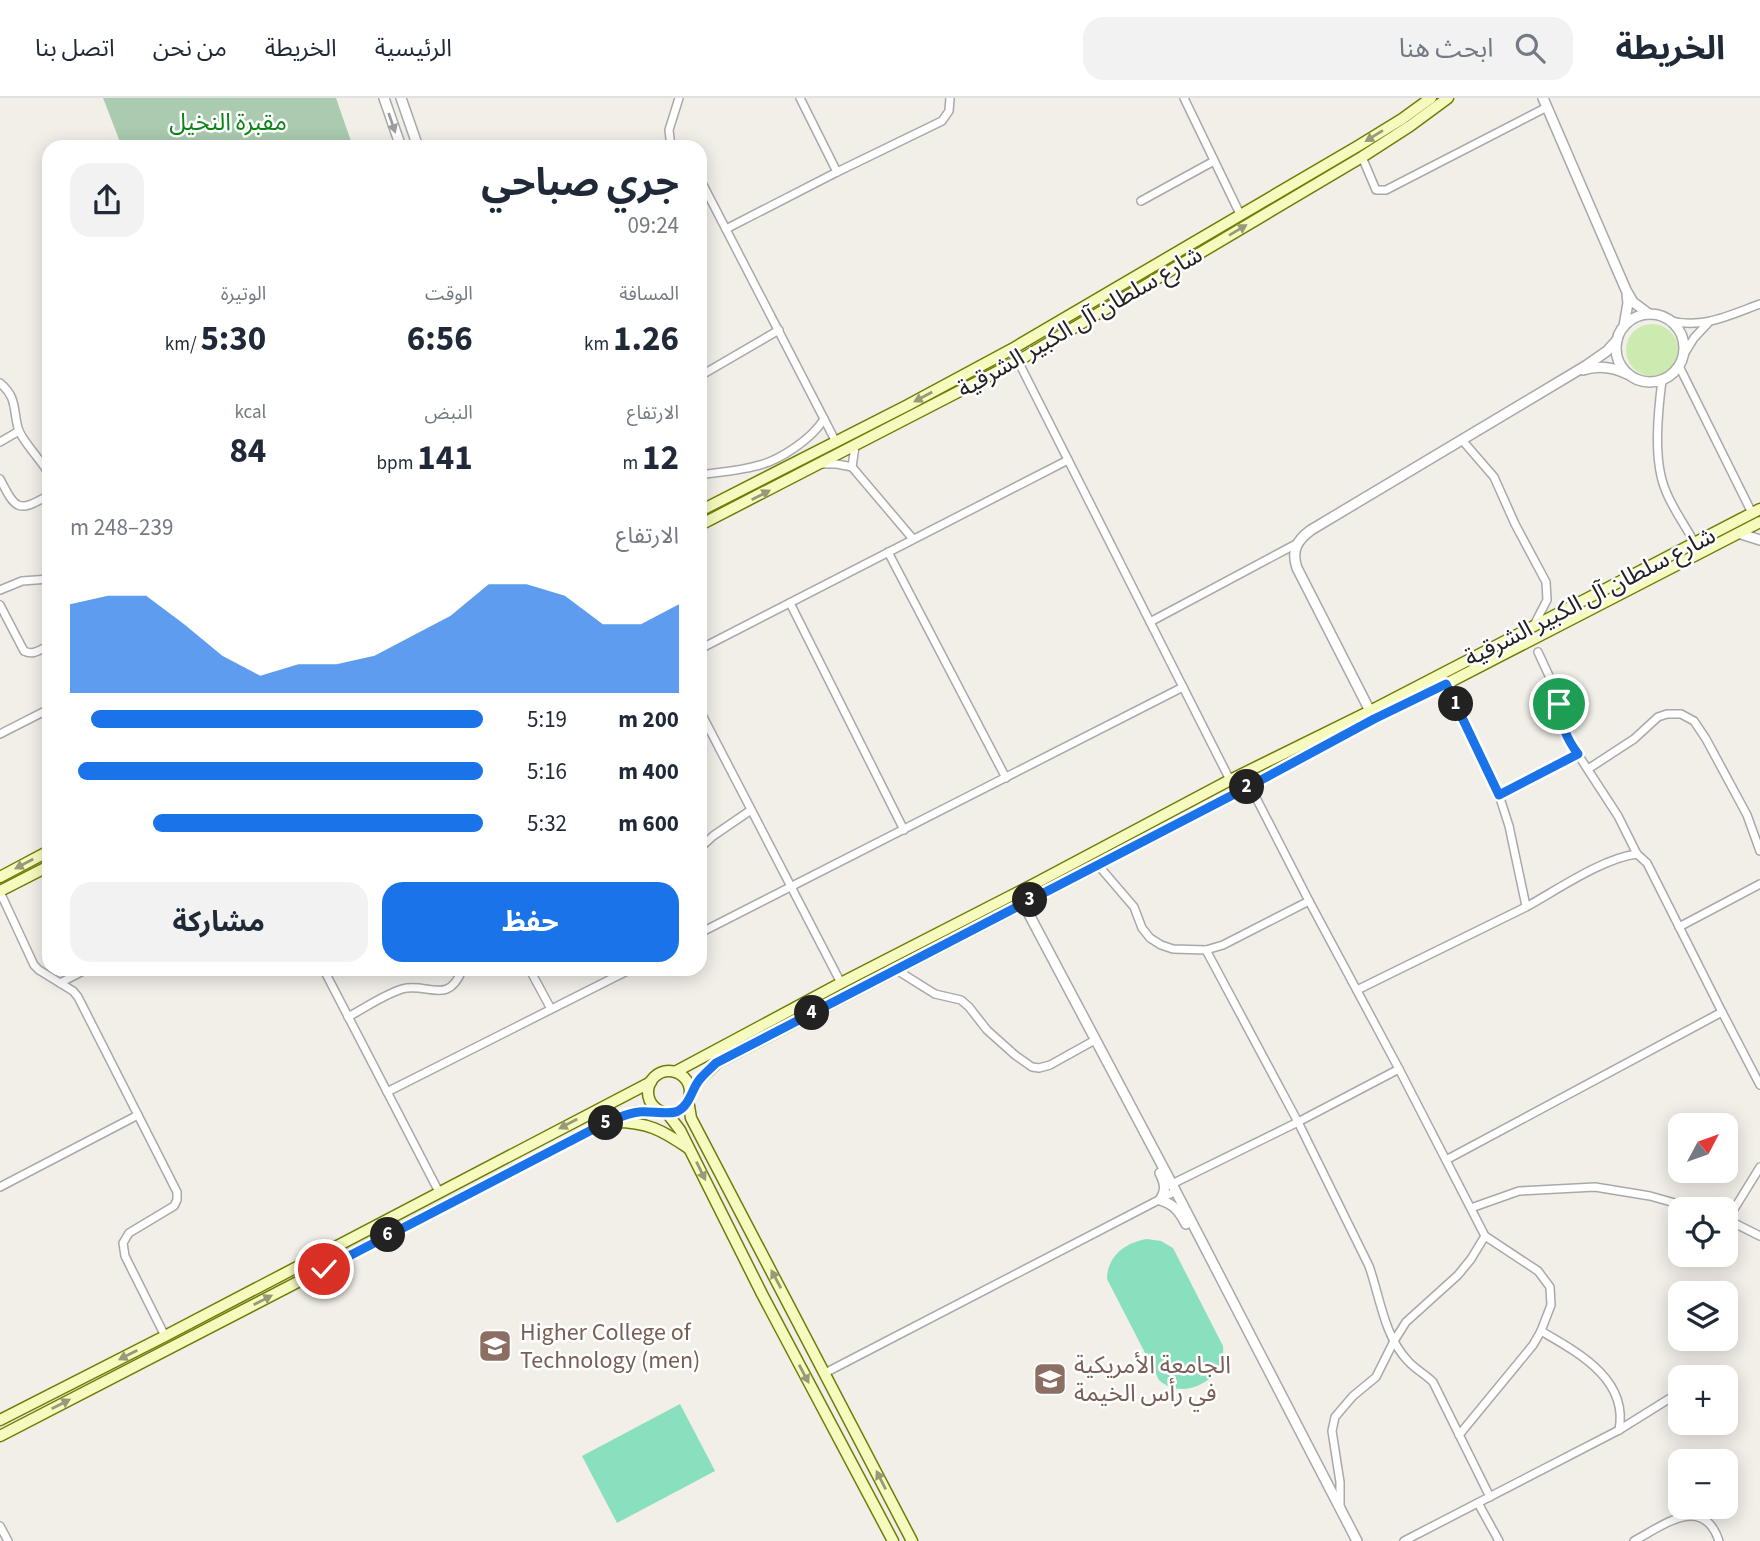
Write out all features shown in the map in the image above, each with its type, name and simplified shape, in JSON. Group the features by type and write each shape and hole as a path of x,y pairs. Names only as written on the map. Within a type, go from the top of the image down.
{"main road":[{"name":"شارع سلطان آل الكبير الشرقية","path":"707,507 1012,349 1369,139 1431,98"},
{"name":"شارع سلطان آل الكبير الشرقية","path":"707,522 1018,361 1362,157 1448,98"},
{"name":"شارع سلطان آل الكبير الشرقية","path":"675,1072 1230,780 1370,711 1756,511"},
{"name":"شارع سلطان آل الكبير الشرقية","path":"689,1097 700,1079 716,1063 1374,719 1760,522"},
{"path":"0,877 42,855"},
{"path":"0,891 42,870"},
{"path":"0,1420 651,1082 661,1073 675,1072 686,1080 691,1118 912,1541"},
{"path":"651,1082 651,1102 680,1130 769,1308 893,1541"},
{"path":"0,1436 607,1122 636,1112 679,1110 689,1097"},
{"path":"607,1122 650,1125 666,1132 690,1150"}],"street":[{"path":"384,98 399,140"},
{"path":"401,98 416,140"},
{"path":"670,140 669,130 679,98"},
{"path":"800,98 837,172"},
{"path":"726,229 942,121 949,111 950,98"},
{"path":"1184,98 1240,214"},
{"path":"1362,157 1376,190 1386,190 1545,102 1626,290 1633,302 1649,314"},
{"path":"1141,201 1214,161"},
{"path":"707,192 836,442"},
{"path":"1150,622 1297,543 1311,530 1598,358 1617,340 1624,326 1628,303 1626,290"},
{"path":"1624,326 1649,314 1688,324 1708,322 1760,304"},
{"path":"1668,320 1678,329 1683,342 1683,356"},
{"path":"1572,374 1598,367 1609,368 1640,380 1662,380 1679,366 1694,338 1708,322"},
{"path":"707,372 779,330"},
{"path":"1617,340 1616,353 1621,366 1630,375"},
{"path":"1018,361 1230,780"},
{"path":"1679,366 1756,511"},
{"path":"1662,380 1657,416 1661,478 1694,542"},
{"path":"0,383 8,389 15,404 19,431 42,464"},
{"path":"707,474 759,466 809,438 824,419"},
{"path":"0,442 19,431"},
{"path":"1462,439 1494,477 1546,582 1547,600 1534,625"},
{"path":"852,467 855,446"},
{"path":"707,645 1068,460"},
{"path":"821,464 852,467 913,539"},
{"path":"0,479 12,502 19,507 30,506 42,499"},
{"path":"1738,533 1760,540"},
{"path":"1297,543 1294,559 1297,568 1370,711"},
{"path":"888,552 1006,778"},
{"path":"0,590 22,581 42,580"},
{"path":"790,603 904,830"},
{"path":"0,605 24,651 34,653 42,649"},
{"path":"1538,652 1557,693 1564,733 1618,816 1637,854 1647,863 1760,1085"},
{"path":"1446,684 1499,795 1509,826 1526,906"},
{"path":"707,929 1183,687"},
{"path":"0,734 42,713"},
{"path":"1588,769 1634,739 1658,717 1667,713 1681,714 1694,720 1739,797 1760,850"},
{"path":"707,725 841,983"},
{"path":"1499,795 1578,754"},
{"path":"1250,786 1485,1236 1538,1271 1550,1287 1551,1305 1533,1345 1459,1436"},
{"path":"707,842 751,810"},
{"path":"1357,990 1607,863 1623,856 1637,854"},
{"path":"1098,864 1134,908 1142,928 1150,938 1173,949 1206,950 1223,944 1309,901"},
{"path":"1679,927 1760,884"},
{"path":"0,891 34,965 42,972"},
{"path":"1023,903 1357,1541"},
{"path":"1206,950 1298,1122 1369,1265 1383,1316 1394,1341 1408,1362 1433,1382 1490,1497"},
{"path":"895,969 936,994 956,998 965,1003 987,1030 1014,1055 1032,1067 1050,1065 1096,1040"},
{"path":"48,976 73,990 78,997 177,1192 177,1200 170,1208 129,1233 123,1243 124,1251 165,1336"},
{"path":"60,983 73,976"},
{"path":"327,976 439,1192"},
{"path":"348,1017 403,989 447,989 459,976"},
{"path":"533,976 551,1009"},
{"path":"387,1092 617,976"},
{"path":"1446,1160 1722,1012"},
{"path":"825,1373 1160,1200 1174,1188 1399,1069"},
{"path":"0,1187 138,1115"},
{"path":"1153,1149 1165,1186 1160,1200"},
{"path":"1759,1169 1760,1183"},
{"path":"1738,1202 1759,1169"},
{"path":"1471,1208 1519,1191 1595,1187 1668,1201"},
{"path":"1160,1200 1177,1210 1192,1234 1205,1247"},
{"path":"1738,1225 1760,1236"},
{"path":"1340,1509 1340,1482 1332,1431 1335,1417 1353,1396 1376,1377 1406,1322 1458,1275 1485,1236"},
{"path":"1541,1331 1593,1364 1604,1376 1619,1404 1619,1430"},
{"path":"1404,1541 1619,1430 1668,1399"},
{"path":"1478,1503 1499,1541"},
{"path":"1634,1541 1679,1517 1692,1515 1710,1523 1719,1541"},
{"path":"0,1526 8,1541"}],"green space":[{"name":"مقبرة النخيل","path":"103,98 336,98 351,140 119,140"},
{"path":"1652,324 1662,326 1670,332 1676,340 1676,360 1670,368 1662,374 1652,376 1642,374 1634,368 1628,360 1626,350 1628,340 1634,332 1642,326"},
{"path":"1147,1239 1161,1241 1173,1248 1223,1346 1218,1368 1202,1384 1191,1388 1180,1389 1159,1380 1107,1279 1110,1263 1119,1252 1132,1243"},
{"path":"680,1404 715,1471 617,1523 582,1456"}],"place":[{"name":"Higher College of Technology (men)","path":"495,1346"},
{"name":"الجامعة الأمريكية في رأس الخيمة","path":"1050,1379"}],"route":[{"path":"324,1269 607,1122 636,1112 667,1113 679,1110 700,1079 716,1063 1374,719 1446,684 1499,795 1578,754 1564,733 1559,704"}]}
